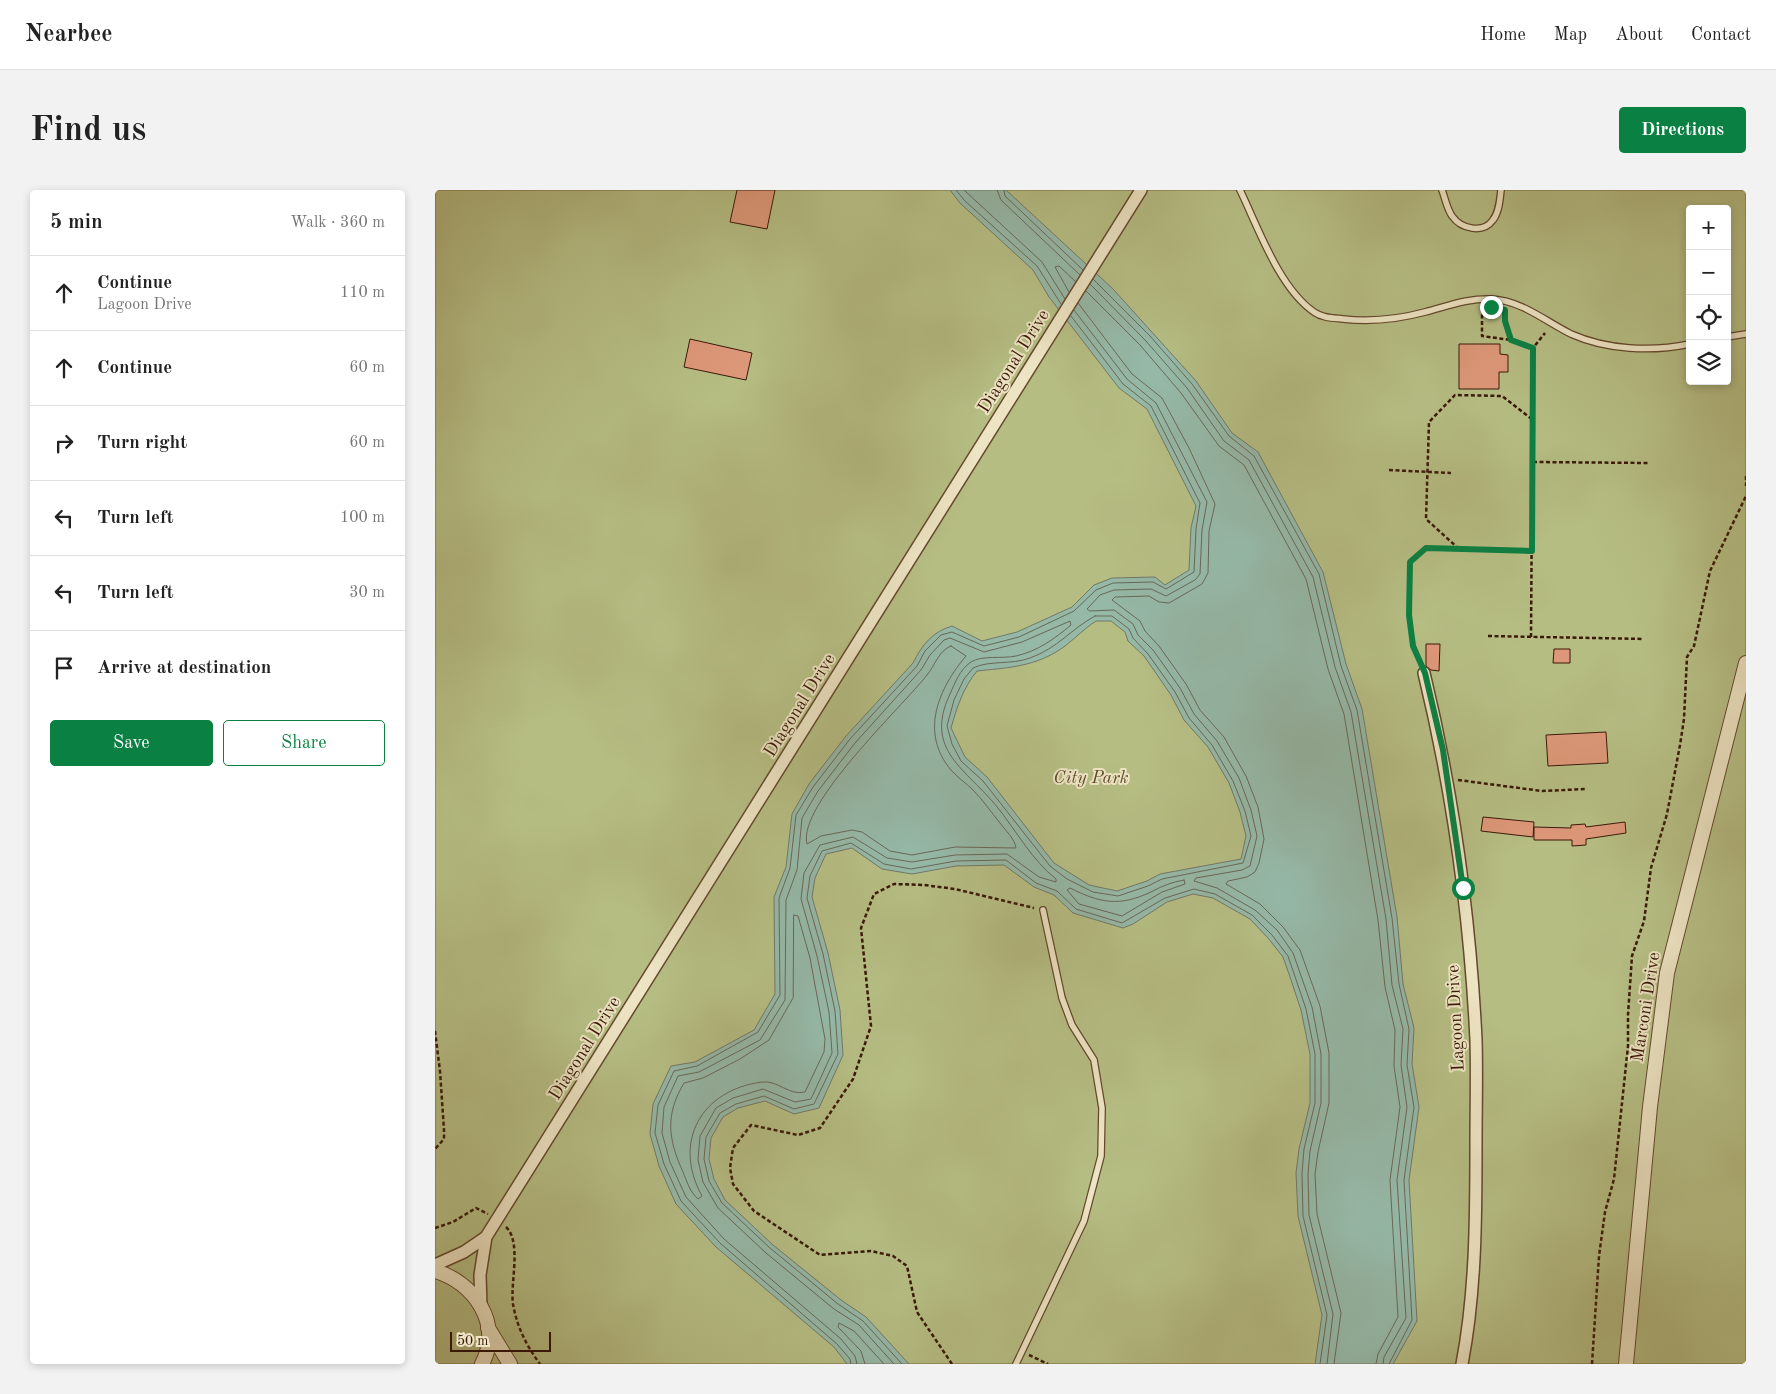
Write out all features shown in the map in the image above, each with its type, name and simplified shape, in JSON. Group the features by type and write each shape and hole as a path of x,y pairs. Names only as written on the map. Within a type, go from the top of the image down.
{"street":[{"name":"Diagonal Drive","path":"481,1306 480,1275 486,1238 1141,190"},
{"name":"Marconi Drive","path":"1627,1364 1649,1107 1667,973 1746,663"},
{"name":"Lagoon Drive","path":"1425,673 1443,750 1463,888 1476,1040 1476,1220 1466,1342 1462,1364"},
{"name":"Diagonal Drive","path":"435,1265 464,1252 486,1238"},
{"path":"435,1271 459,1281 475,1296 481,1306 488,1328 510,1364"},
{"path":"482,1364 488,1344 488,1328"}],"lane":[{"path":"1240,190 1275,261 1298,298 1315,313 1327,318 1358,321 1379,319 1424,312 1471,299 1493,299 1507,301 1537,313 1570,333 1596,344 1639,348 1686,344"},
{"path":"1442,190 1452,216 1464,227 1479,228 1492,222 1498,211 1501,190"},
{"path":"1731,336 1746,334"},
{"path":"1016,1364 1084,1221 1101,1156 1102,1108 1094,1060 1072,1025 1062,998 1043,910"}],"path":[{"path":"1491,307 1483,306 1482,336 1511,340 1533,348"},
{"path":"1497,308 1505,310 1505,321 1511,340"},
{"path":"1531,637 1533,348 1545,333"},
{"path":"1459,549 1426,519 1429,422 1455,395 1502,396 1533,420"},
{"path":"1533,462 1649,463"},
{"path":"1389,470 1451,473"},
{"path":"1746,476 1746,486"},
{"path":"1592,1364 1599,1256 1605,1212 1614,1179 1628,1046 1632,956 1644,921 1651,868 1667,814 1675,771 1684,719 1687,657 1694,646 1704,589 1710,571 1746,496"},
{"path":"1425,673 1413,646 1409,615 1410,562 1426,548 1532,551"},
{"path":"1487,636 1644,639"},
{"path":"1447,778 1542,790 1586,789"},
{"path":"952,1364 917,1312 907,1266 893,1256 871,1251 820,1255 754,1211 733,1184 730,1168 733,1148 751,1125 798,1135 820,1128 853,1079 871,1026 867,1002 861,928 874,894 894,884 924,885 955,889 1009,904 1043,910"},
{"path":"435,1031 441,1070 444,1139 435,1149"},
{"path":"435,1228 453,1222 476,1208 497,1220 512,1233 514,1244 513,1301 517,1321 523,1338 540,1364"},
{"path":"1022,1351 1048,1364"}],"green space":[{"name":"City Park","path":"435,190 1746,190 1746,1364 435,1364"}],"water":[{"path":"950,190 1006,190 1113,289 1196,381 1232,433 1258,452 1323,572 1346,664 1362,709 1397,917 1403,984 1414,1028 1412,1064 1419,1107 1409,1180 1417,1321 1393,1364 1315,1364 1322,1315 1298,1216 1296,1173 1299,1149 1310,1103 1310,1054 1301,1010 1283,957 1250,919 1213,898 1193,894 1167,902 1133,924 1123,928 1073,913 1054,895 1034,887 1004,865 956,866 912,874 882,869 852,848 826,854 815,878 812,897 828,953 840,1010 843,1055 819,1108 794,1114 765,1101 738,1108 723,1117 711,1138 709,1159 714,1179 725,1200 773,1245 841,1300 866,1317 909,1364 847,1364 834,1347 716,1247 676,1204 659,1166 650,1134 653,1104 671,1066 695,1062 754,1030 775,994 774,897 786,867 792,814 809,784 846,736 913,663 928,640 952,626 982,641 1017,632 1072,607 1094,585 1112,578 1155,577 1165,585 1189,570 1191,528 1196,506 1147,409 1119,388 1049,297 1033,270 960,203","holes":["1096,621 1111,621 1125,632 1128,641 1144,656 1171,695 1184,720 1208,747 1229,783 1240,812 1246,836 1241,859 1160,874 1147,881 1117,891 1089,885 1054,863 987,777 965,757 951,728 964,691 977,671 1018,666 1037,661 1061,649"]}],"building":[{"path":"737,190 775,190 767,229 730,222"},
{"path":"690,339 752,353 746,380 684,367"},
{"path":"1459,344 1500,344 1500,354 1508,355 1508,372 1499,372 1499,389 1459,389"},
{"path":"1426,644 1440,644 1439,671 1431,670 1426,666"},
{"path":"1554,649 1570,649 1570,663 1553,663"},
{"path":"1606,732 1608,763 1548,766 1546,735"},
{"path":"1483,817 1534,822 1533,837 1481,831"},
{"path":"1625,822 1626,833 1586,839 1586,845 1572,846 1572,840 1534,840 1534,827 1571,828 1571,825 1585,824 1586,827"}],"route":[{"path":"1463,888 1443,750 1425,673 1413,646 1409,615 1410,562 1426,548 1532,551 1533,348 1511,340 1505,321 1505,310 1491,307"}]}
